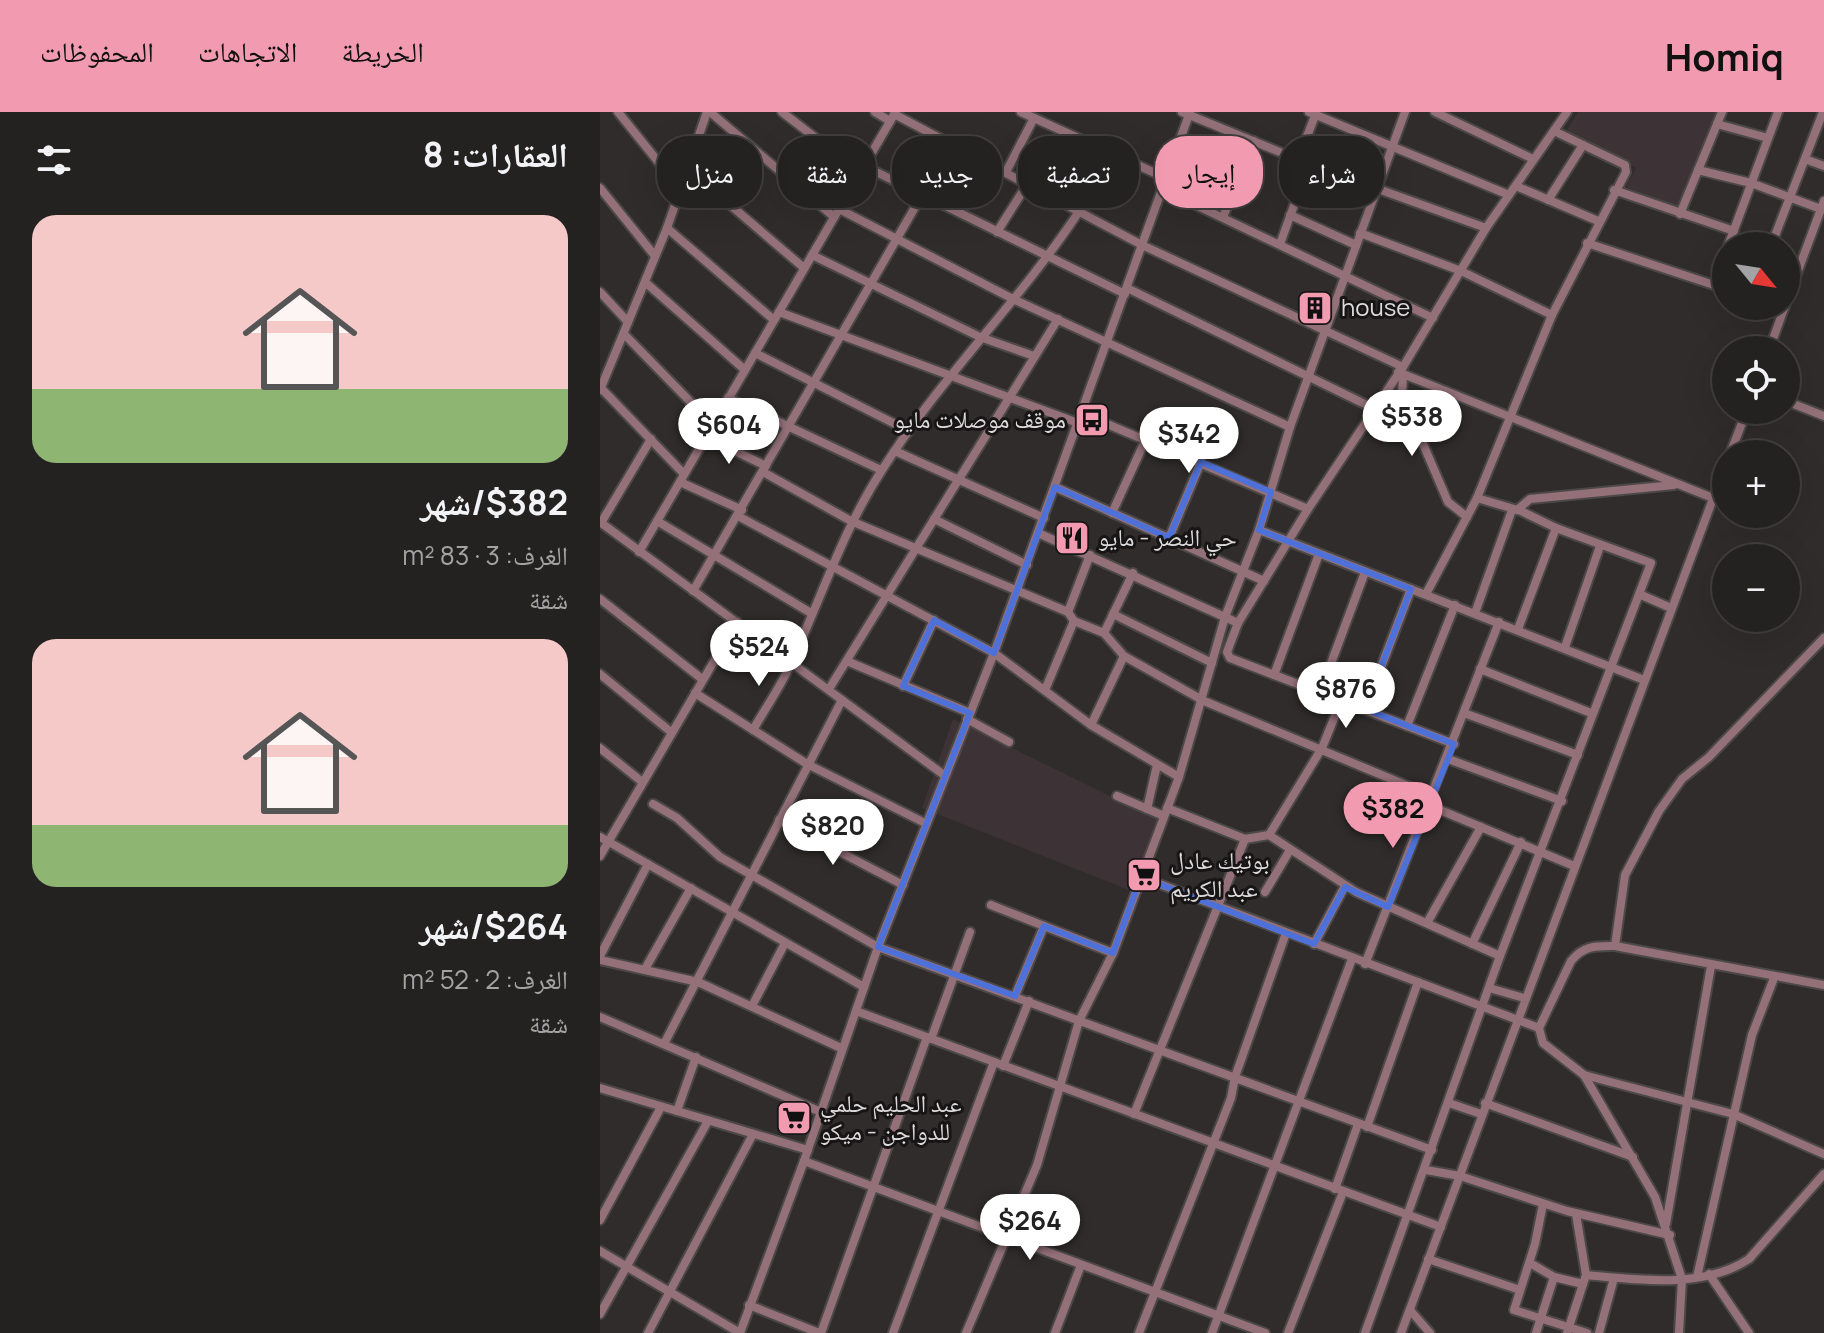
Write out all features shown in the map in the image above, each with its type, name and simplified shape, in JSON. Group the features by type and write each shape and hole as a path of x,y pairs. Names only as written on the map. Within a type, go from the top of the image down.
{"street":[{"path":"618,112 657,160"},
{"path":"697,112 707,115 837,213 1013,299 1290,427"},
{"path":"782,112 816,136"},
{"path":"875,112 893,116 933,136"},
{"path":"1021,112 1155,173"},
{"path":"1384,169 1405,112"},
{"path":"1435,112 1533,159"},
{"path":"1454,744 1228,656 1238,623 1308,509 1401,371 1486,228 1565,115 1554,112"},
{"path":"1680,214 1722,112"},
{"path":"1614,190 1734,231 1778,112"},
{"path":"1776,232 1823,112"},
{"path":"1180,136 1187,113 1242,136"},
{"path":"1306,136 1313,113 1509,195"},
{"path":"700,136 707,115"},
{"path":"876,145 893,116"},
{"path":"1006,172 1034,118"},
{"path":"1717,124 1768,138"},
{"path":"1426,594 1477,498 1552,315 1626,172 1625,165 1554,131"},
{"path":"1548,200 1583,145"},
{"path":"1805,159 1824,166"},
{"path":"1002,170 1018,178"},
{"path":"1698,170 1822,205 1800,262"},
{"path":"1516,186 1598,221"},
{"path":"600,188 655,256"},
{"path":"1384,191 1486,228"},
{"path":"997,232 1018,199"},
{"path":"674,208 600,389 651,439 682,478 830,565 994,653 1091,725 1179,777"},
{"path":"734,208 804,268"},
{"path":"639,552 840,208"},
{"path":"693,591 717,556 789,425 917,208"},
{"path":"948,208 1375,409"},
{"path":"1076,208 1142,245 1327,331 1401,371 1712,498"},
{"path":"600,1251 740,1333 808,1150 878,947 1019,588 1155,208"},
{"path":"1203,208 1433,318"},
{"path":"1223,217 1227,208"},
{"path":"1280,244 1293,208"},
{"path":"966,1333 1037,1165 1079,1021 1113,953 1179,777 1204,701 1225,617 1259,530 1290,427 1369,208"},
{"path":"753,730 792,662 830,565 881,470 948,375 1049,258 1080,210"},
{"path":"1290,215 1356,245"},
{"path":"667,228 777,316 1078,423"},
{"path":"1360,233 1461,271 1552,315"},
{"path":"1587,243 1712,284"},
{"path":"812,255 872,287 980,337 1034,356"},
{"path":"645,282 745,370"},
{"path":"600,292 628,322"},
{"path":"829,689 849,662 886,596 1058,319"},
{"path":"624,334 713,425"},
{"path":"755,353 909,431"},
{"path":"1401,371 1402,395 1448,502 1467,517"},
{"path":"728,398 881,470"},
{"path":"1800,407 1824,416"},
{"path":"1081,413 1308,509"},
{"path":"706,437 851,521 1019,588 1068,612 1074,621 1104,633 1124,656 1204,701 1322,748 1481,827 1574,866"},
{"path":"651,439 601,522 944,775"},
{"path":"1112,513 1146,439"},
{"path":"895,451 1044,518"},
{"path":"1169,538 1201,462"},
{"path":"1475,613 1514,510 1530,499 1678,484"},
{"path":"1055,487 1264,581"},
{"path":"1365,1333 1426,1170 1500,956 1543,852 1591,713 1651,563 1477,498"},
{"path":"1401,1333 1712,501"},
{"path":"934,519 1027,565"},
{"path":"657,521 811,613"},
{"path":"1518,629 1556,528"},
{"path":"1259,530 1644,680"},
{"path":"1038,533 1133,573 1238,623"},
{"path":"1565,647 1600,546"},
{"path":"1274,675 1319,554"},
{"path":"1068,612 1090,555"},
{"path":"1320,693 1365,572"},
{"path":"1104,633 1133,573"},
{"path":"1365,709 1411,589"},
{"path":"1639,594 1671,608"},
{"path":"600,599 702,679"},
{"path":"1407,726 1455,605"},
{"path":"1113,614 1212,663"},
{"path":"903,686 934,620"},
{"path":"1045,690 1074,621"},
{"path":"600,856 604,839 737,622"},
{"path":"1365,964 1454,744 1499,622"},
{"path":"1615,946 1625,875 1659,811 1682,779 1709,757 1824,638"},
{"path":"1091,725 1124,656"},
{"path":"849,662 968,716 1009,742"},
{"path":"1480,669 1591,713"},
{"path":"600,674 671,732"},
{"path":"695,693 807,764 925,823"},
{"path":"665,1042 842,700"},
{"path":"1269,835 1322,748 1341,701"},
{"path":"1464,713 1578,755"},
{"path":"600,748 641,781"},
{"path":"1448,759 1562,801"},
{"path":"1147,809 1157,765"},
{"path":"1117,796 1147,809 1166,812 1245,839 1269,835 1345,886 1500,956"},
{"path":"653,804 677,818 720,857 753,873 878,947 1159,1047 1432,1150"},
{"path":"779,820 903,885"},
{"path":"1427,923 1481,827"},
{"path":"604,839 784,945 864,987"},
{"path":"1134,1114 1215,906 1245,839"},
{"path":"1472,944 1521,842"},
{"path":"1265,892 1290,850"},
{"path":"648,864 600,958 698,982 841,1048"},
{"path":"1141,877 1539,1028"},
{"path":"1314,944 1345,886"},
{"path":"645,969 691,888"},
{"path":"991,905 1113,953"},
{"path":"1015,996 1044,926"},
{"path":"749,1305 820,1333 872,1185 957,974 970,932"},
{"path":"1139,1333 1231,1098 1235,1077 1286,933"},
{"path":"752,1006 784,945"},
{"path":"1679,1333 1682,1279 1666,1225 1633,1157 1584,1075 1543,1043 1539,1028 1579,952 1590,946 1615,946 1824,985"},
{"path":"1212,1333 1352,959"},
{"path":"1666,1225 1711,966"},
{"path":"1697,1277 1752,1035 1774,978"},
{"path":"1288,1333 1362,1126 1418,982"},
{"path":"1489,988 1524,998"},
{"path":"893,1333 938,1209 1029,1001"},
{"path":"856,1011 1441,1227"},
{"path":"600,1017 665,1042 821,1112"},
{"path":"677,1111 696,1057"},
{"path":"1584,1075 1733,1114 1824,1154"},
{"path":"600,1098 603,1088 808,1150"},
{"path":"1449,1103 1481,1114"},
{"path":"1485,1103 1633,1157"},
{"path":"600,1220 661,1107"},
{"path":"600,1314 708,1121"},
{"path":"650,1332 753,1134"},
{"path":"804,1161 1265,1333"},
{"path":"1426,1170 1460,1176 1576,1214 1670,1235"},
{"path":"1530,1263 1554,1277 1585,1279 1682,1279 1709,1274 1749,1259 1824,1174"},
{"path":"1543,1204 1515,1311 1568,1330 1587,1333"},
{"path":"1568,1330 1585,1279 1576,1214"},
{"path":"1428,1259 1520,1290"},
{"path":"1055,1333 1081,1265"},
{"path":"1709,1274 1749,1333"},
{"path":"1536,1333 1554,1277"},
{"path":"1599,1333 1614,1278"},
{"path":"1410,1310 1430,1333"}],"highlighted area":[{"path":"1201,462 1271,492 1259,530 1411,589 1365,709 1454,744 1388,907 1345,887 1314,944 1141,877 1113,953 1044,926 1015,996 878,947 970,713 903,686 934,620 994,653 1055,487 1169,538"}],"shaded area":[{"path":"1578,112 1719,112 1678,208 1626,187 1636,168 1565,133"},
{"path":"953,719 1159,820 1134,892 922,808"}],"place":[{"name":"house","path":"1315,308"},
{"name":"موقف موصلات مايو","path":"1092,420"},
{"name":"حي النصر - مايو","path":"1072,538"},
{"name":"بوتيك عادل عبد الكريم","path":"1144,875"},
{"name":"عبد الحليم حلمي للدواجن - ميكو","path":"794,1118"}]}
